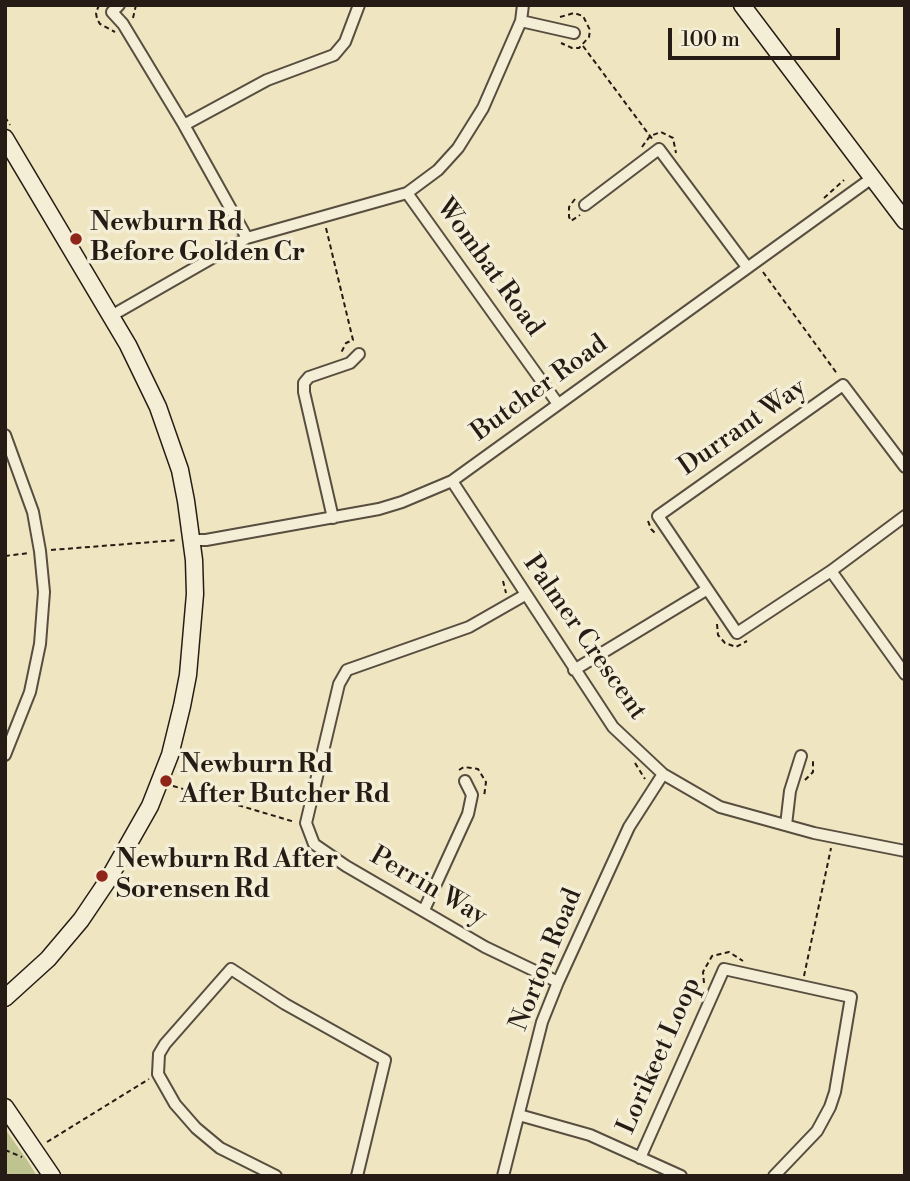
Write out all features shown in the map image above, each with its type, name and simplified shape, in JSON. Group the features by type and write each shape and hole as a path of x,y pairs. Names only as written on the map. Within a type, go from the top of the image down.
{"street":[{"path":"119,5 112,12 123,24 184,125 247,238"},
{"path":"184,125 267,80 334,55 345,42 359,5"},
{"path":"111,316 247,238 407,193 438,170 470,131 483,107 521,20 523,5"},
{"path":"742,5 905,221"},
{"path":"521,20 574,33"},
{"path":"5,998 48,959 81,920 125,852 156,792 170,755 188,675 194,594 182,481 171,440 147,381 8,133"},
{"path":"582,200 659,149 751,264"},
{"name":"Butcher Road","path":"188,540 333,518 391,505 452,481 872,178"},
{"name":"Wombat Road","path":"407,193 558,404"},
{"path":"333,518 304,383 310,377 350,363 359,354"},
{"name":"Durrant Way","path":"905,467 843,385 658,516 737,634 831,571 905,516"},
{"path":"5,435 33,512 44,592 40,644 30,692 5,755"},
{"name":"Palmer Crescent","path":"452,481 612,727 663,774 720,807 786,825 905,850"},
{"path":"831,571 905,674"},
{"path":"574,670 706,590"},
{"name":"Perrin Way","path":"525,595 469,627 347,670 339,684 307,815 309,834 314,844 485,947 558,982"},
{"path":"786,825 790,791 801,756"},
{"name":"Norton Road","path":"503,1176 542,1022 629,827 663,774"},
{"path":"424,910 468,814 472,795 465,781"},
{"path":"276,1176 220,1148 196,1128 155,1076 159,1054 165,1044 231,968 285,1004 385,1060 357,1176"},
{"name":"Lorikeet Loop","path":"640,1158 724,969 851,997 835,1093 830,1107 817,1131 774,1176"},
{"path":"5,1107 30,1155 52,1176"},
{"name":"Lorikeet Loop","path":"519,1115 590,1135 681,1176"}],"path":[{"path":"99,5 97,19 117,34"},
{"path":"133,23 136,5"},
{"path":"558,17 574,13 583,16 590,30 589,37 579,48 572,48 558,40"},
{"path":"574,33 659,149"},
{"path":"5,117 8,133"},
{"path":"641,148 650,136 656,133 667,134 673,138 676,154"},
{"path":"818,202 844,180"},
{"path":"582,200 581,214 571,221 571,202 582,200"},
{"path":"751,264 838,374 843,385"},
{"path":"47,550 188,540"},
{"path":"5,556 33,552"},
{"path":"502,576 505,592 502,599"},
{"path":"716,621 718,635 725,643 736,647 748,640"},
{"path":"801,756 801,748 809,752 814,761 813,772 803,782"},
{"path":"168,783 286,821 299,822 300,827"},
{"path":"804,978 832,844"},
{"path":"5,1150 30,1155 96,1110 155,1076 155,1086"}],"green space":[{"path":"5,1129 27,1160 37,1176 5,1176"}],"place":[{"name":"Newburn Rd Before Golden Cr","path":"76,239"},
{"name":"Newburn Rd After Butcher Rd","path":"166,781"},
{"name":"Newburn Rd After Sorensen Rd","path":"102,876"}]}
